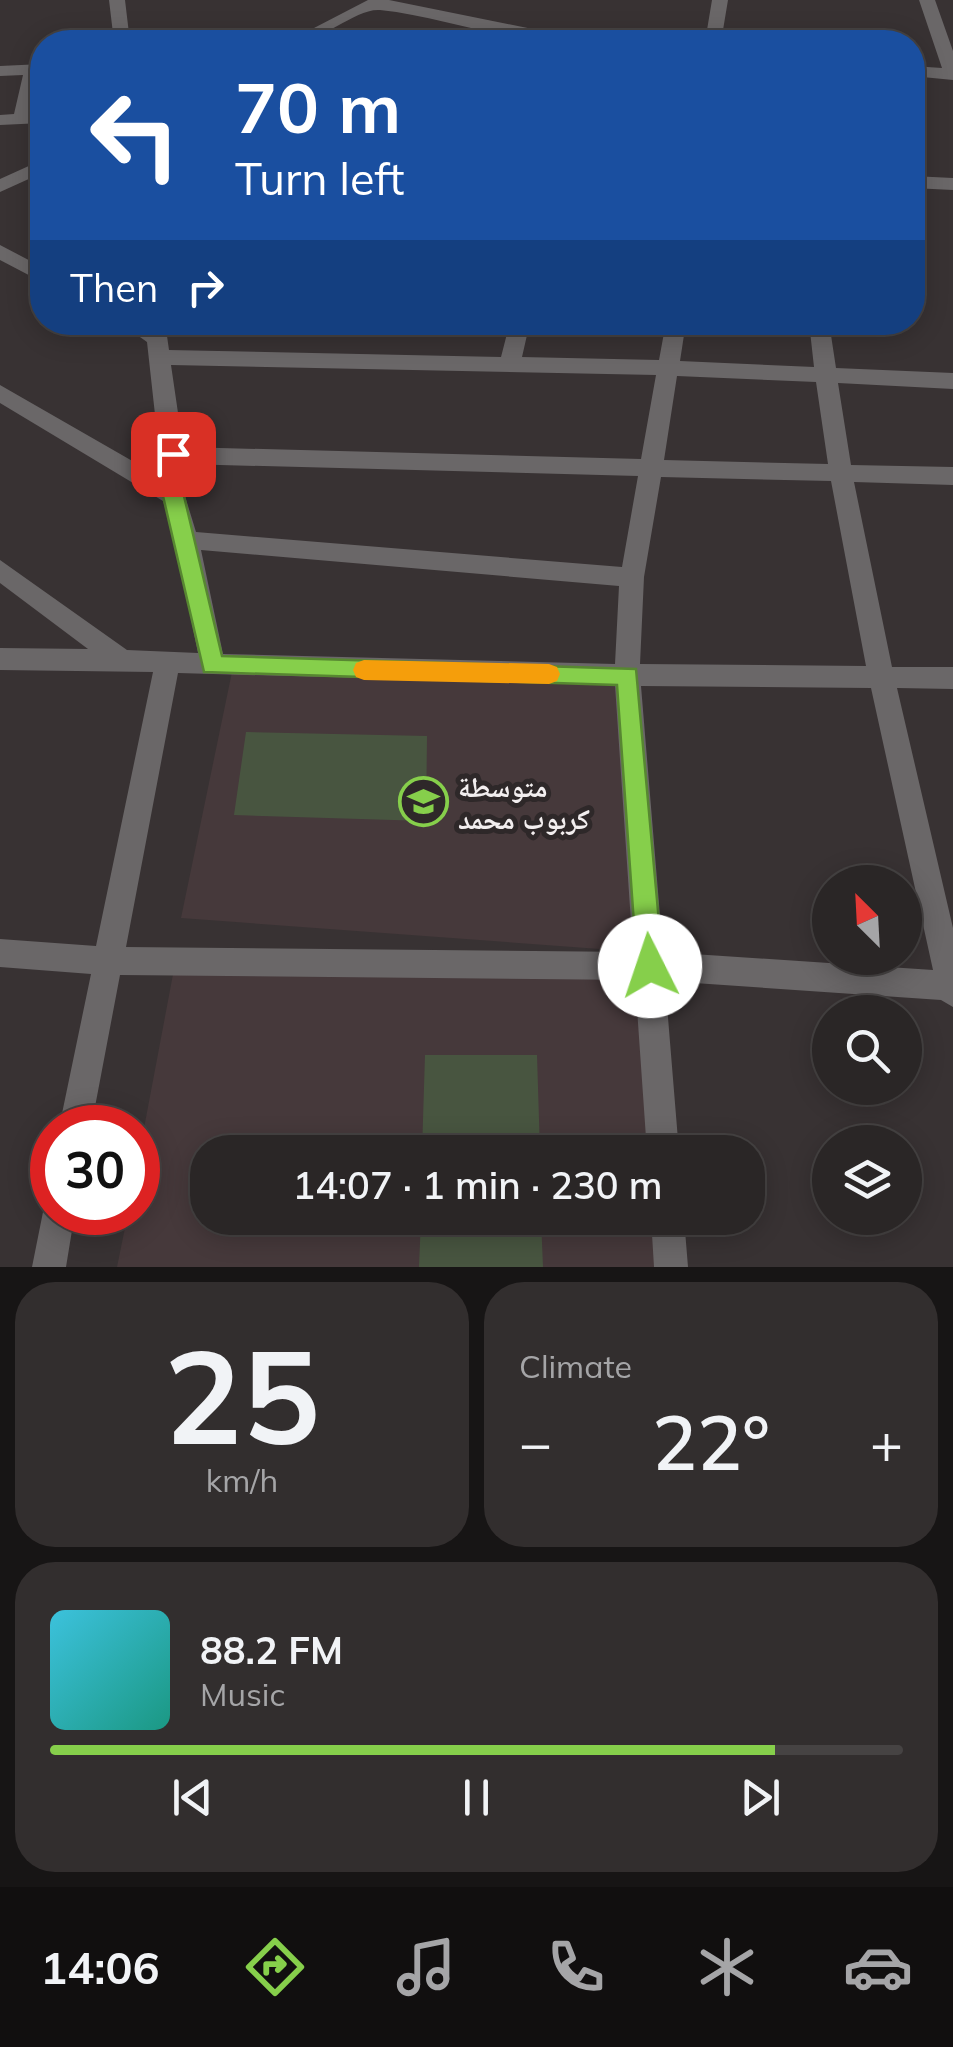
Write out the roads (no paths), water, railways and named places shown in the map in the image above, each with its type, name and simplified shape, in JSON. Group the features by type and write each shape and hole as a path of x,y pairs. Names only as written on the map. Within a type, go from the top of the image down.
{"street":[{"path":"117,0 121,30"},
{"path":"715,30 720,0"},
{"path":"925,72 953,75 927,0"},
{"path":"320,30 377,2 514,30"},
{"path":"0,71 30,70"},
{"path":"22,119 30,94"},
{"path":"0,120 30,119"},
{"path":"0,186 30,172"},
{"path":"925,183 953,184"},
{"path":"0,251 30,269"},
{"path":"510,366 517,335"},
{"path":"662,1135 628,676 632,577 674,335"},
{"path":"0,952 105,961 650,966 952,988 881,677 820,335"},
{"path":"212,666 187,540 174,496 173,454 157,339 510,366 668,368 953,381"},
{"path":"0,393 174,496"},
{"path":"173,454 953,476"},
{"path":"187,540 632,577"},
{"path":"0,570 118,658"},
{"path":"0,658 118,658 212,666 628,676 953,678"},
{"path":"78,1105 167,664"},
{"path":"49,1267 55,1235"},
{"path":"669,1235 672,1267"}],"place":[{"name":"متوسطة كربوب محمد","path":"423,802"}]}
